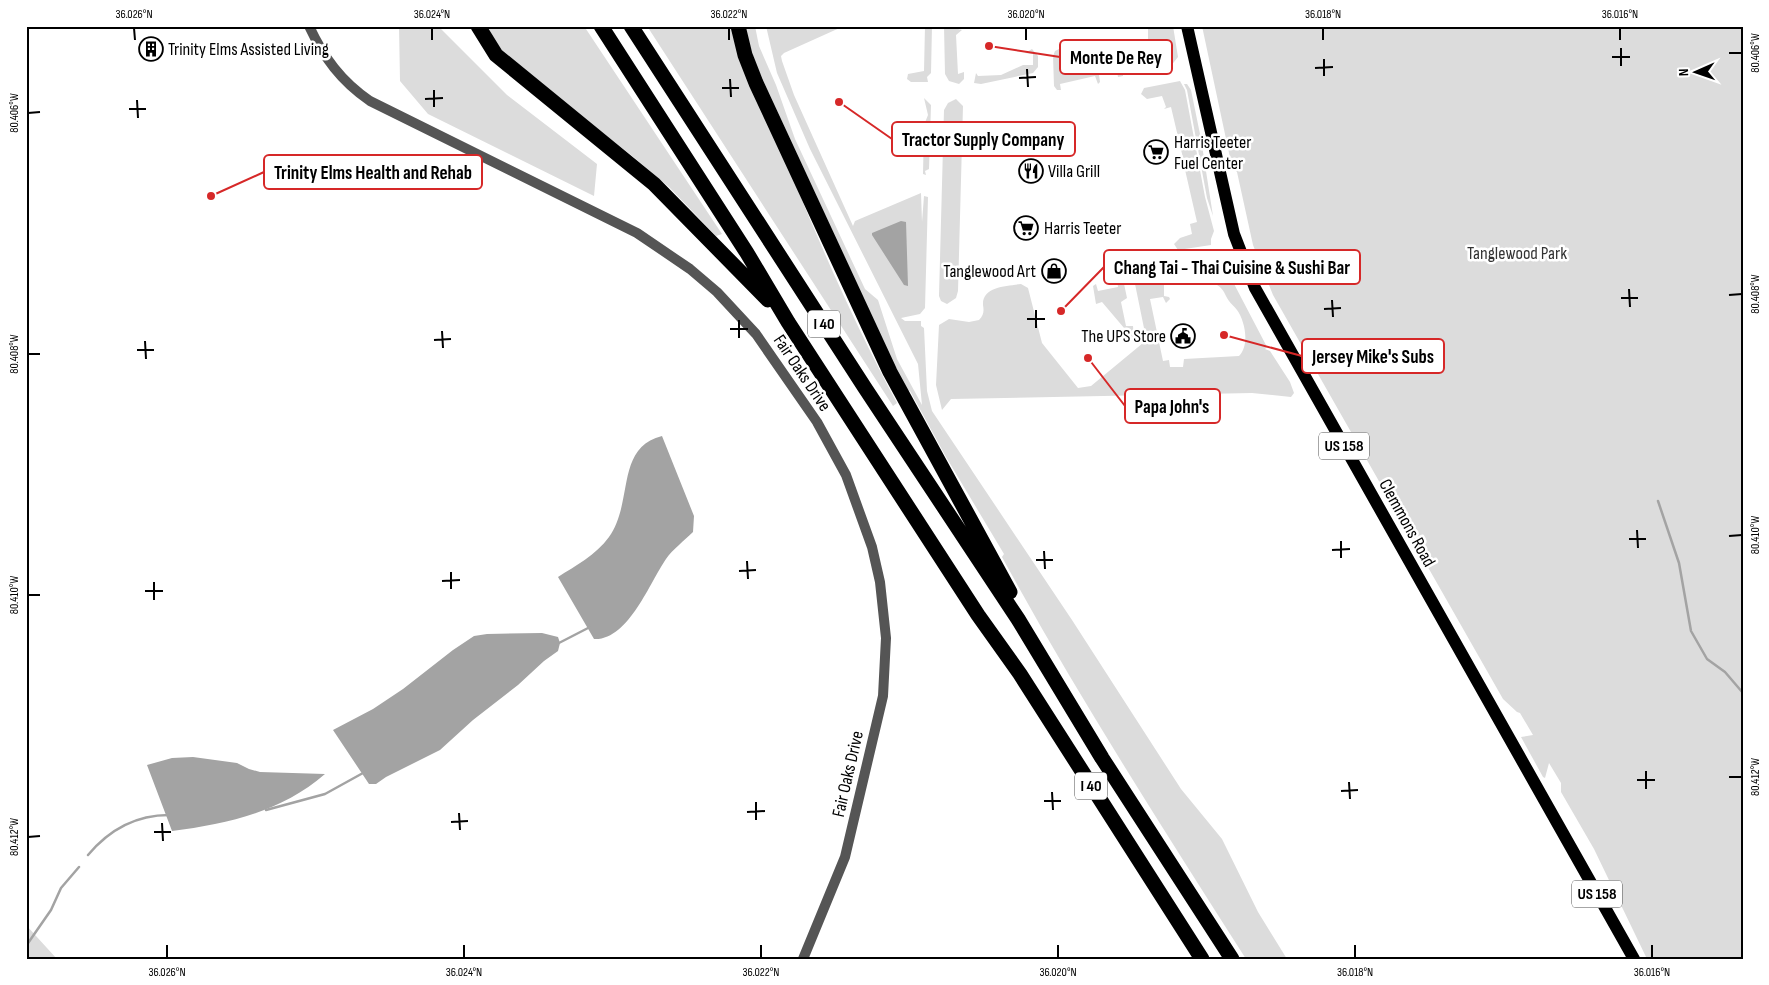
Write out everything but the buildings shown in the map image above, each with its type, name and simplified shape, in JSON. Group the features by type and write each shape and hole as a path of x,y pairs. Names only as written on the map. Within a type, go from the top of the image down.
{"highway":[{"path":"478,26 496,55 654,184 714,243 788,322"},
{"name":"I 40","path":"601,26 747,253 788,322 978,615 1020,674 1202,959"},
{"name":"I 40","path":"631,26 865,388 1018,619 1102,758 1232,959"},
{"path":"738,26 745,55 756,83 860,310 913,416 1011,594 1018,619"}],"main road":[{"name":"Clemmons Road","path":"1187,26 1234,234 1255,288 1634,959"}],"street":[{"name":"Fair Oaks Drive","path":"309,26 324,55 337,74 370,101 637,233 690,269 717,292 756,334 817,422 846,474 872,546 880,582 886,638 883,696 845,856 803,959"}],"green space":[{"path":"399,26 438,26 507,95 597,164 594,196 428,114 400,81"},
{"path":"484,26 584,26 722,234 716,236 669,187 508,59"},
{"path":"647,26 734,26 809,217 851,311 897,403 893,406"},
{"path":"744,26 755,26 759,46 776,85 795,139 865,289 878,300 897,359 922,405 918,364 810,149 777,73 766,26 844,26 784,53 781,56 782,61 794,95 853,226 855,221 921,193 922,222 924,196 928,197 925,308 920,314 901,318 905,321 921,321 921,326 924,328 927,391 932,411 1072,620 1181,789 1222,839 1258,912 1287,959 1246,959 1060,659 1002,557 1004,554 946,457 910,391 906,390 756,65"},
{"path":"925,26 932,26 931,73 927,77 928,82 911,82 907,79 908,74 924,71"},
{"path":"944,26 957,26 958,29 962,30 956,35 958,74 964,72 964,79 959,84 949,81 945,74"},
{"path":"1148,26 1173,26 1178,57 1170,67 1140,73 1135,69 1134,62 1148,51"},
{"name":"Tanglewood Park","path":"1202,26 1743,26 1743,959 1647,959 1594,849 1561,792 1561,783 1549,763 1545,778 1543,777 1521,737 1533,735 1520,713 1503,699 1273,295 1253,245 1237,172 1232,167"},
{"path":"1061,48 1067,52 1067,73 1071,73 1071,66 1117,62 1123,66 1123,76 1118,77 1117,72 1099,75 1100,82 1098,84 1095,76 1060,84 1061,90 1057,90 1054,86 1053,56 1055,51"},
{"path":"1032,49 1038,56 1038,67 1033,73 981,84 974,83 976,73 978,76 1001,75 1023,65 1033,65 1033,54 1025,53"},
{"path":"1180,81 1185,90 1205,197 1214,231 1211,245 1178,250 1174,244 1180,238 1192,234 1190,224 1197,222 1183,161 1176,161 1183,158 1171,107 1164,109 1166,107 1162,96 1147,99 1141,94 1144,88"},
{"path":"1184,84 1187,84 1191,90 1213,216 1207,198 1187,90"},
{"path":"924,98 931,105 929,169 925,171 926,175 923,174 924,125 928,115"},
{"path":"956,99 963,106 958,291 956,298 947,304 941,301 939,296 944,110 948,103"},
{"path":"1223,259 1230,265 1232,280 1267,347 1265,349 1270,351 1290,382 1294,393 1291,397 1252,393 951,399 942,410 936,385 939,325 949,319 969,322 979,320 983,313 984,299 987,294 996,288 1021,284 1028,288 1042,343 1078,388 1091,386 1143,343 1145,333 1135,284 1142,276 1161,272 1167,273 1170,282 1164,283 1164,296 1170,299 1166,303 1163,297 1150,299 1163,361 1169,360 1170,367 1183,367 1184,359 1239,356 1245,340 1244,326 1237,310 1223,290 1217,285 1218,278 1189,278 1189,284 1186,284 1181,276 1182,269 1187,266"},
{"path":"1123,279 1127,298 1121,302 1126,326 1133,326 1134,338 1129,341 1125,339 1130,335 1102,302 1096,304 1093,286 1096,284 1098,291 1118,287 1117,280"},
{"path":"26,925 57,959 27,959"}],"shaded area":[{"path":"901,221 906,222 908,286 904,285 872,235 872,233"},
{"path":"662,436 694,516 693,532 666,559 628,621 617,631 606,637 594,639 558,577 592,555 609,537 617,523 627,478 637,452 647,442"},
{"path":"542,633 558,637 560,643 558,651 473,720 440,750 376,784 369,784 333,730 373,709 403,689 474,636"},
{"path":"193,757 237,763 260,772 325,774 308,787 272,807 233,820 172,831 147,765 172,758"}],"waterway":[{"path":"1658,501 1679,563 1691,631 1707,659 1725,672 1743,693"},
{"path":"557,644 590,627"},
{"path":"266,810 325,794 363,773"},
{"path":"88,855 114,831 134,821 169,815"},
{"path":"26,946 51,910 61,888 79,867"}],"place":[{"name":"Monte De Rey","path":"989,46"},
{"name":"Trinity Elms Assisted Living","path":"151,49"},
{"name":"Tractor Supply Company","path":"839,102"},
{"name":"Harris Teeter Fuel Center","path":"1156,152"},
{"name":"Villa Grill","path":"1031,171"},
{"name":"Trinity Elms Health and Rehab","path":"211,196"},
{"name":"Harris Teeter","path":"1026,228"},
{"name":"Tanglewood Art","path":"1054,271"},
{"name":"Chang Tai - Thai Cuisine & Sushi Bar","path":"1061,311"},
{"name":"Jersey Mike's Subs","path":"1224,335"},
{"name":"The UPS Store","path":"1183,336"},
{"name":"Papa John's","path":"1088,358"}]}
